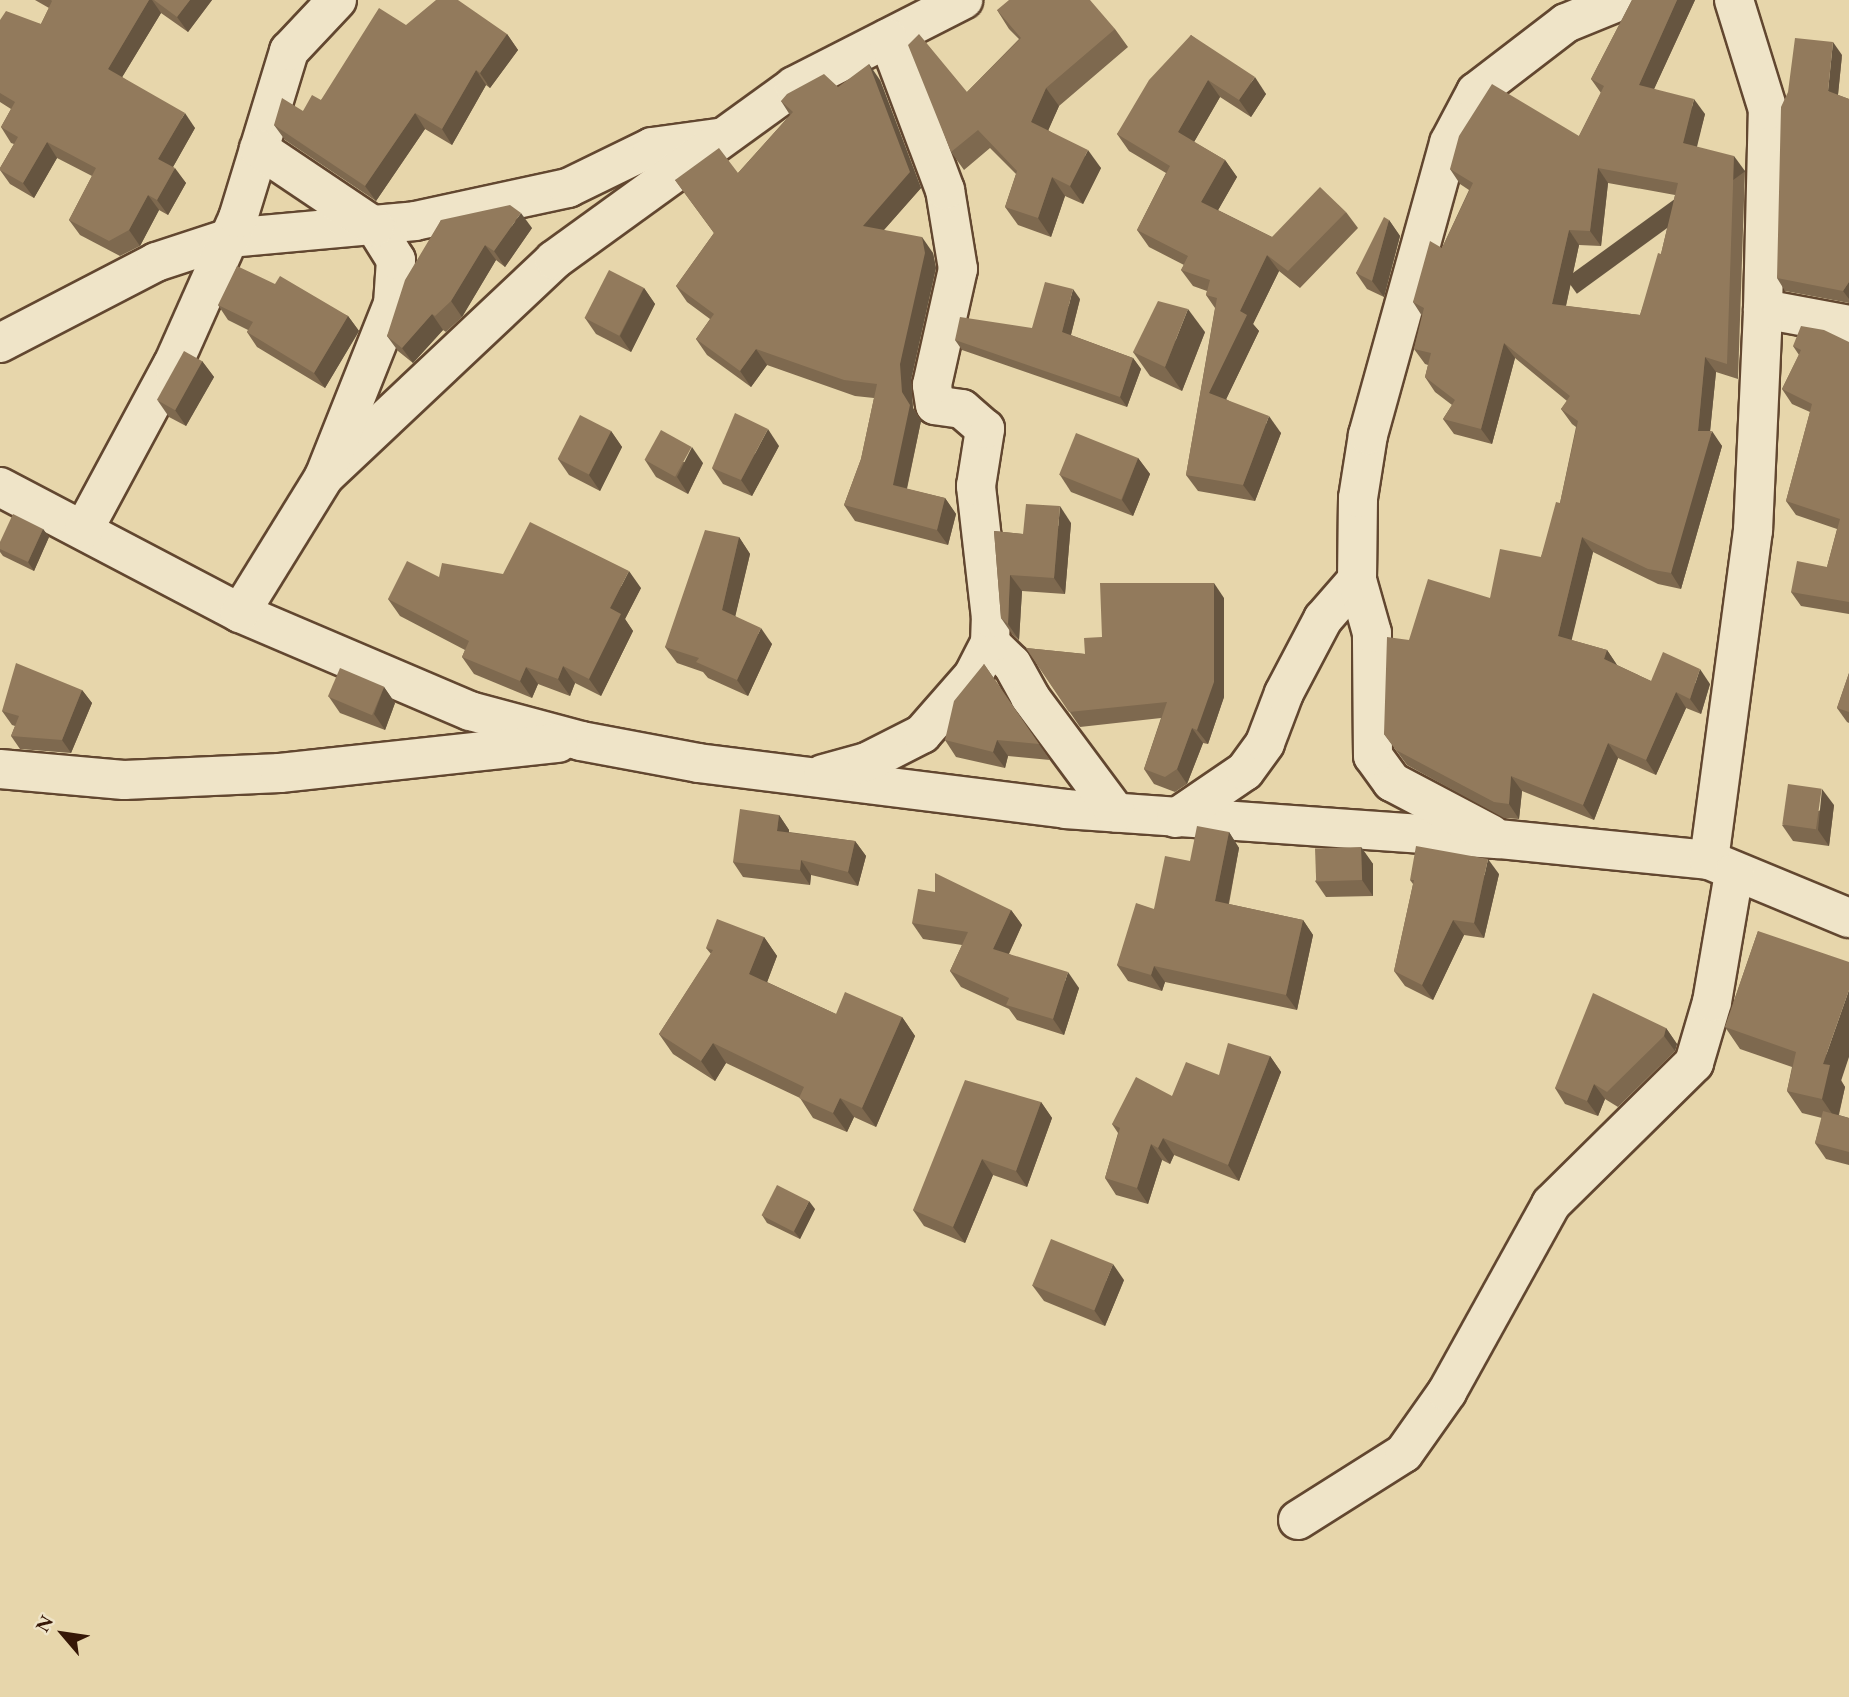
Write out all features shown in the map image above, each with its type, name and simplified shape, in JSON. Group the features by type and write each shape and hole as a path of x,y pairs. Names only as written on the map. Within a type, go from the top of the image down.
{"street":[{"path":"85,529 173,364 229,238 289,51 337,0"},
{"path":"324,477 554,260 794,86 963,0"},
{"path":"1499,839 1392,782 1373,756 1372,633 1357,580 1358,498 1368,435 1449,143 1476,92 1518,56 1566,23 1622,0"},
{"path":"1298,1520 1404,1453 1447,1392 1551,1204 1694,1063 1712,1002 1753,531 1768,110 1734,0"},
{"path":"808,778 867,762 922,734 973,676 990,643 991,618 976,486 985,429 962,409 935,405 932,385 958,269 945,190 888,38"},
{"path":"0,343 156,262 229,238 374,227 568,188 652,148 725,137"},
{"path":"240,613 324,477 393,304 396,260 374,227 259,149"},
{"path":"1763,309 1849,325"},
{"path":"0,488 85,529 240,613 470,711 581,741 808,778 1116,813 1499,839 1722,867 1849,918"},
{"path":"1176,818 1245,771 1265,743 1284,693 1323,619 1357,580"},
{"path":"990,643 1012,664 1030,697 1116,813"},
{"path":"0,769 124,780 254,774 581,741"}],"building":[{"path":"51,0 149,0 108,69 185,113 158,159 175,168 157,200 148,195 129,230 109,241 69,220 96,168 47,142 23,183 0,170 18,137 1,127 15,102 0,93 0,20 6,11 41,24"},
{"path":"154,0 190,0 177,17"},
{"path":"436,0 458,0 507,34 480,73 476,70 442,129 415,113 365,186 274,125 282,98 303,111 312,95 321,100 379,8 406,25"},
{"path":"1009,0 1090,0 1115,29 1046,88 1031,122 1088,150 1070,186 1052,177 1038,218 1005,207 1017,171 978,130 951,152 908,45 919,34 967,92 1021,38 997,10"},
{"path":"1632,0 1677,0 1639,85 1694,99 1683,143 1734,156 1727,364 1705,357 1698,431 1712,431 1671,573 1648,569 1582,537 1558,636 1607,650 1604,659 1651,681 1663,652 1700,669 1690,699 1676,692 1646,760 1608,743 1583,805 1511,776 1509,804 1494,802 1396,750 1384,734 1387,637 1409,640 1428,579 1490,598 1500,549 1541,557 1556,502 1560,503 1578,421 1561,409 1570,396 1504,343 1481,429 1443,419 1455,400 1425,377 1431,353 1414,349 1424,308 1413,302 1430,241 1442,248 1473,183 1450,169 1459,136 1492,84 1579,136 1604,86 1591,79","holes":["1598,168 1678,183 1661,254 1658,253 1640,315 1552,304 1569,230 1590,231"]},
{"path":"1191,35 1255,77 1239,100 1208,80 1178,132 1225,160 1201,202 1272,237 1320,187 1346,212 1288,271 1267,255 1240,311 1247,315 1209,393 1269,416 1243,485 1186,475 1217,298 1206,295 1210,280 1181,270 1188,256 1137,230 1170,166 1117,134 1149,80"},
{"path":"1795,38 1833,42 1828,91 1849,99 1849,282 1843,291 1777,278 1781,107 1788,92"},
{"path":"869,64 910,172 863,226 922,237 925,253 900,364 902,392 910,405 893,485 945,498 937,530 844,505 861,459 877,384 844,380 756,349 740,371 696,339 714,314 676,286 714,233 675,180 719,148 738,173 793,112 781,101 787,94 824,74 838,87"},
{"path":"510,205 521,213 494,251 485,245 451,301 435,316 432,314 402,348 387,336 405,280 441,220"},
{"path":"1384,217 1389,220 1372,281 1356,273"},
{"path":"237,266 275,284 280,276 348,316 314,373 247,332 253,322 218,305"},
{"path":"609,270 644,288 619,336 584,318"},
{"path":"1045,282 1073,289 1062,332 1133,358 1120,397 955,340 960,317 1032,328"},
{"path":"1158,301 1188,309 1165,367 1133,352"},
{"path":"1801,326 1824,330 1849,342 1849,602 1791,592 1797,561 1827,567 1840,519 1786,501 1812,404 1782,389 1801,350 1793,346"},
{"path":"184,351 202,361 175,410 157,400"},
{"path":"735,413 768,429 741,480 712,468"},
{"path":"580,415 611,431 589,475 558,459"},
{"path":"661,430 692,447 675,477 645,460"},
{"path":"1076,433 1138,458 1121,500 1059,475"},
{"path":"1026,504 1060,506 1054,578 1010,575 1008,624 1001,618 994,531 1023,534"},
{"path":"13,514 43,529 28,562 0,549 0,542"},
{"path":"530,522 629,571 610,608 621,614 589,679 563,666 558,679 526,667 520,681 462,657 469,641 388,599 407,561 439,577 442,563 503,574"},
{"path":"705,530 739,537 722,610 761,628 737,680 696,662 699,658 665,647"},
{"path":"1100,583 1214,583 1214,682 1197,730 1192,728 1177,769 1165,777 1144,769 1167,702 1069,712 1026,648 1085,654 1084,638 1102,637"},
{"path":"16,663 82,690 62,740 11,736 19,716 2,711"},
{"path":"984,664 1039,744 997,740 993,752 945,740 954,701"},
{"path":"340,668 384,687 372,715 328,697"},
{"path":"1849,673 1849,712 1837,708"},
{"path":"1788,784 1822,789 1816,829 1782,825"},
{"path":"740,809 779,815 777,831 855,841 848,872 801,860 800,870 733,862"},
{"path":"1197,826 1229,832 1215,901 1303,920 1286,995 1154,966 1151,975 1117,965 1136,903 1154,909 1165,856 1190,861"},
{"path":"1416,846 1488,859 1474,923 1453,920 1422,985 1394,971 1414,880 1410,880"},
{"path":"1361,847 1362,880 1316,882 1315,849"},
{"path":"935,873 1011,910 993,949 1068,972 1053,1019 1006,1005 1009,998 950,971 968,932 912,923 918,889 935,892"},
{"path":"717,919 764,937 749,974 836,1014 845,992 902,1017 862,1108 840,1098 833,1113 799,1098 804,1087 713,1043 701,1061 659,1034 713,950 706,948"},
{"path":"1758,931 1849,962 1849,990 1823,1064 1830,1065 1822,1099 1787,1091 1796,1052 1725,1027"},
{"path":"1593,993 1666,1028 1664,1036 1607,1092 1594,1084 1587,1101 1555,1088"},
{"path":"1228,1043 1270,1056 1228,1165 1163,1138 1158,1148 1151,1144 1137,1188 1105,1178 1120,1128 1112,1124 1136,1077 1172,1096 1186,1062 1219,1075"},
{"path":"965,1080 1041,1102 1016,1171 982,1159 953,1227 913,1210"},
{"path":"1823,1111 1849,1118 1849,1152 1815,1143"},
{"path":"777,1185 809,1201 794,1232 762,1215"},
{"path":"1051,1239 1113,1264 1094,1310 1032,1285"}]}
